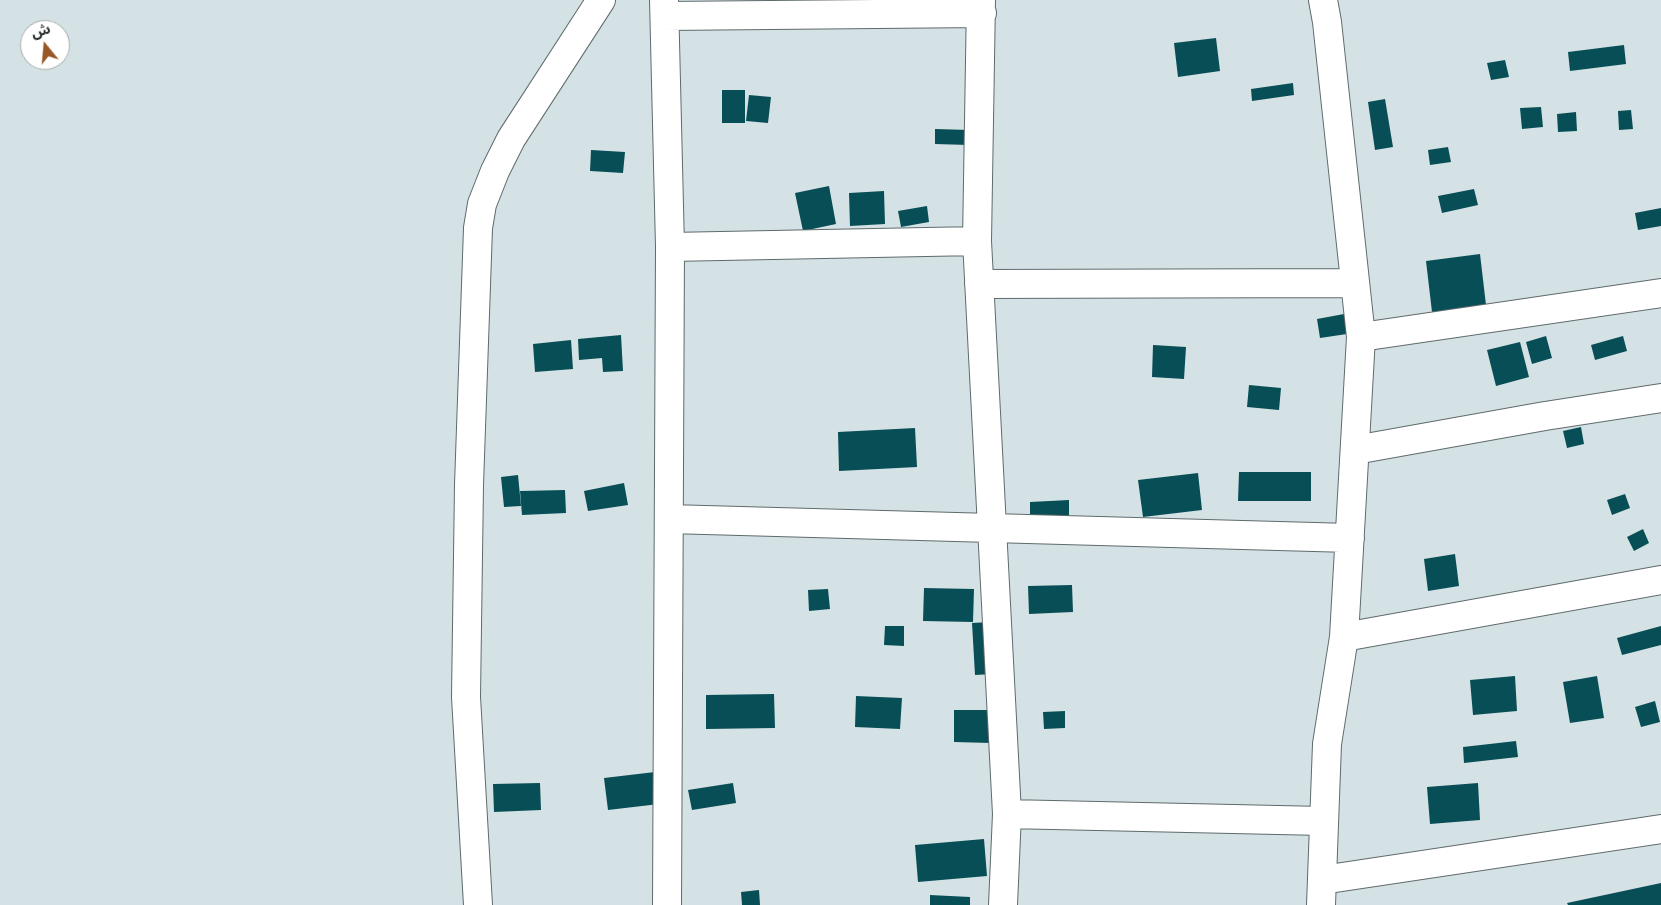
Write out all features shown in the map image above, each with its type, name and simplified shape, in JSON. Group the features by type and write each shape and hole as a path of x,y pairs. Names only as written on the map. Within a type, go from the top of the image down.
{"street":[{"path":"478,905 466,697 469,485 478,228 482,204 494,171 511,139 601,0"},
{"path":"1323,0 1327,22 1361,337 1344,637 1327,744 1321,892 1661,829"},
{"path":"667,905 670,246 664,8 981,6 977,241 1007,814 1003,905"},
{"path":"670,246 977,241"},
{"path":"979,284 1355,283"},
{"path":"1361,337 1661,293"},
{"path":"1354,450 1545,416 1661,398"},
{"path":"669,519 1350,538"},
{"path":"1344,637 1661,580"},
{"path":"1007,814 1323,821"}],"building":[{"path":"1216,38 1220,71 1178,77 1174,43"},
{"path":"1624,45 1626,64 1570,71 1568,52"},
{"path":"1505,60 1509,77 1491,80 1487,63"},
{"path":"1293,83 1294,95 1252,101 1251,89"},
{"path":"722,90 745,90 745,123 722,123"},
{"path":"749,95 771,97 768,123 746,121"},
{"path":"1385,99 1393,147 1375,150 1368,102"},
{"path":"1541,107 1543,127 1522,129 1520,108"},
{"path":"1631,110 1633,129 1619,130 1618,111"},
{"path":"1576,112 1577,131 1558,132 1557,114"},
{"path":"935,129 970,130 969,145 935,144"},
{"path":"1448,147 1451,162 1430,165 1428,150"},
{"path":"591,150 625,152 623,173 590,171"},
{"path":"829,186 836,224 803,231 795,193"},
{"path":"1474,189 1478,205 1442,213 1438,196"},
{"path":"884,191 885,224 850,226 849,193"},
{"path":"927,206 929,222 901,227 898,211"},
{"path":"1661,208 1661,226 1638,230 1635,213"},
{"path":"1480,254 1486,305 1432,312 1426,261"},
{"path":"1344,314 1347,334 1320,338 1317,319"},
{"path":"621,335 623,371 603,372 602,358 579,360 578,339"},
{"path":"1546,336 1552,358 1532,364 1526,342"},
{"path":"1623,336 1627,351 1595,360 1591,345"},
{"path":"571,340 573,369 535,372 533,344"},
{"path":"1520,342 1529,377 1496,386 1487,350"},
{"path":"1153,345 1186,347 1184,379 1152,377"},
{"path":"1249,385 1281,388 1279,410 1247,407"},
{"path":"1581,427 1584,444 1567,448 1563,431"},
{"path":"915,428 917,467 839,471 838,432"},
{"path":"1239,472 1311,472 1311,501 1238,501"},
{"path":"1198,473 1202,510 1143,517 1138,480"},
{"path":"518,475 521,506 504,507 501,477"},
{"path":"624,483 628,505 588,511 584,491"},
{"path":"565,490 566,513 522,515 520,491"},
{"path":"1625,494 1630,508 1612,515 1607,500"},
{"path":"1069,500 1069,517 1030,518 1030,502"},
{"path":"1643,529 1649,543 1634,551 1627,537"},
{"path":"1455,554 1459,586 1428,591 1424,559"},
{"path":"1072,585 1073,612 1029,614 1028,586"},
{"path":"924,588 974,589 973,622 923,621"},
{"path":"828,589 830,609 809,611 808,590"},
{"path":"990,622 993,674 975,675 972,623"},
{"path":"885,626 904,626 904,646 884,645"},
{"path":"1661,626 1661,645 1622,655 1617,638"},
{"path":"1515,676 1517,711 1473,715 1470,680"},
{"path":"1597,676 1604,718 1570,723 1563,682"},
{"path":"774,694 775,728 706,729 706,695"},
{"path":"856,696 902,698 900,729 855,727"},
{"path":"1655,701 1660,722 1641,727 1635,707"},
{"path":"954,710 991,710 991,743 954,742"},
{"path":"1065,711 1065,728 1044,729 1043,712"},
{"path":"1516,741 1518,757 1464,763 1463,747"},
{"path":"655,772 659,804 608,810 604,778"},
{"path":"540,783 541,810 494,812 493,784"},
{"path":"733,783 736,803 692,810 688,790"},
{"path":"1478,783 1480,820 1430,824 1427,787"},
{"path":"984,839 987,876 918,882 915,845"},
{"path":"1661,883 1661,905 1568,905 1567,903"},
{"path":"759,890 760,905 742,905 741,892"},
{"path":"930,895 970,897 970,905 930,905"}]}
